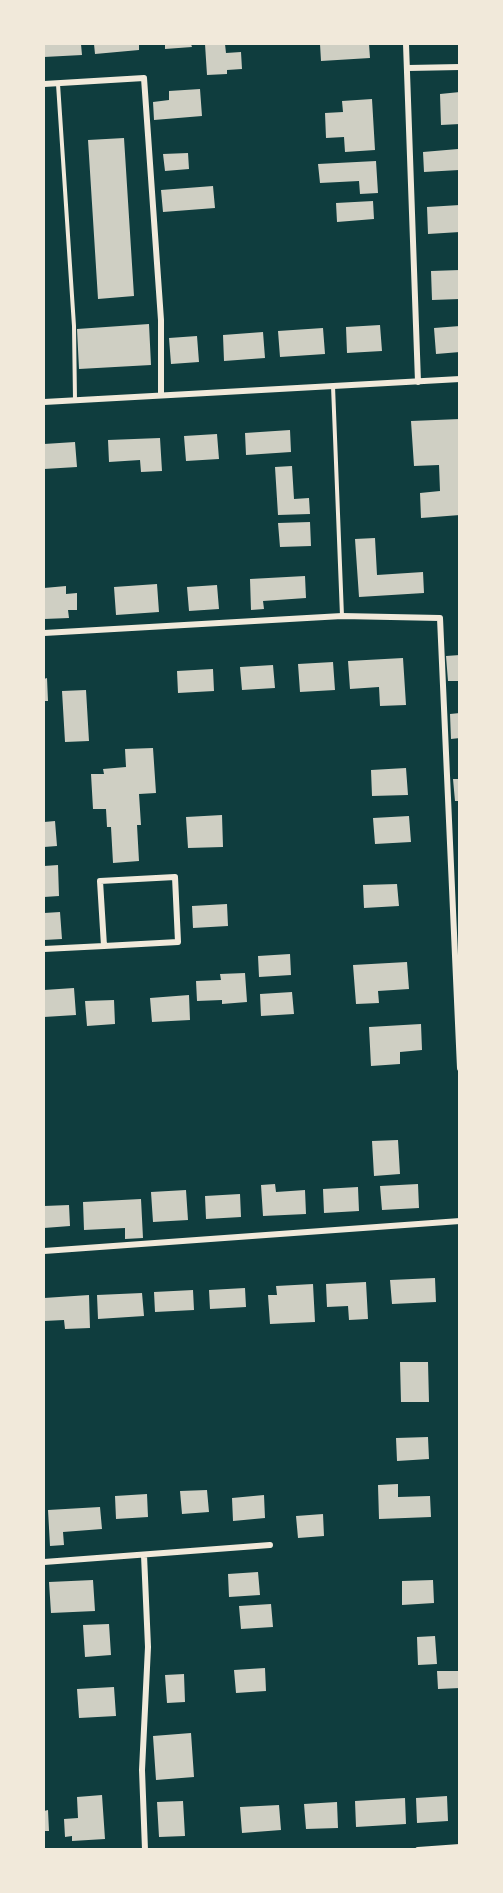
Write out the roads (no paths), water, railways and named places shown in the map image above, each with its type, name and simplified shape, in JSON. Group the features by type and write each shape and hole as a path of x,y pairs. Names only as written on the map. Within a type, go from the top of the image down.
{"street":[{"path":"406,44 418,381"},
{"path":"408,68 459,67"},
{"path":"44,84 144,78 161,320 161,395"},
{"path":"44,402 459,379"},
{"path":"44,633 342,616 440,618 456,929 459,1068"},
{"path":"44,949 104,946 178,942 175,877 100,881 104,946"},
{"path":"44,1251 459,1221"},
{"path":"44,1562 270,1545"},
{"path":"144,1554 148,1647 142,1770 145,1850"},
{"path":"418,1850 457,1848"}],"lane":[{"path":"58,84 74,326 75,400"},
{"path":"333,386 342,616"}]}
